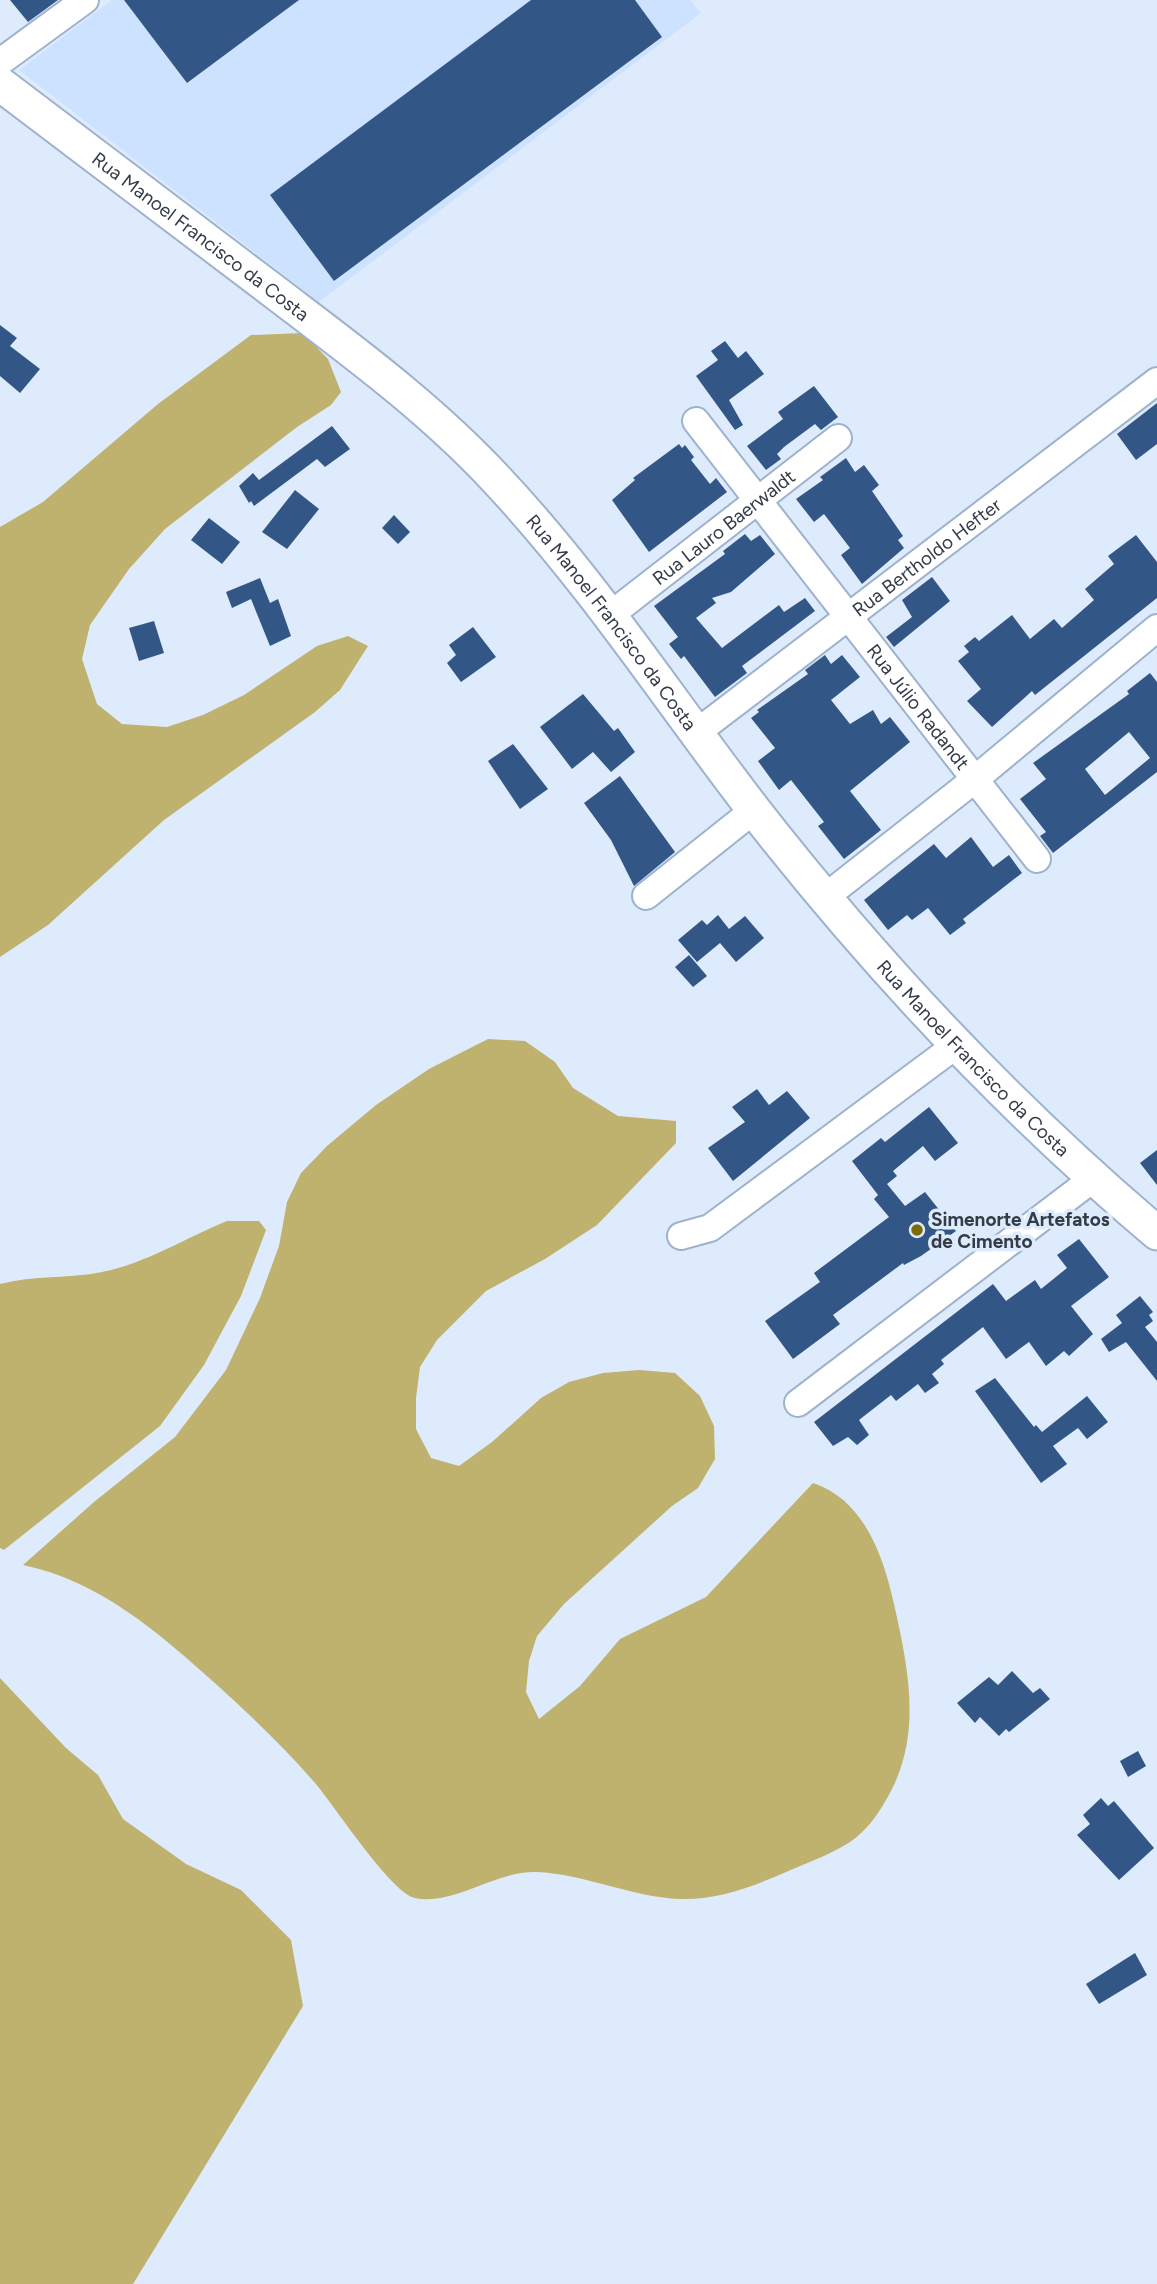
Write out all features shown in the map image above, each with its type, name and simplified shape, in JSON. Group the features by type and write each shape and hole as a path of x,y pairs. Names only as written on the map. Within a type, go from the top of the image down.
{"main road":[{"name":"Rua Manoel Francisco da Costa","path":"0,84 362,359 438,422 521,507 609,616 754,810 824,898 955,1046 1094,1178 1157,1233"}],"street":[{"path":"0,62 86,0"},
{"name":"Rua Bertholdo Hefter","path":"696,733 1157,381"},
{"name":"Rua Júlio Radandt","path":"696,421 1037,859"},
{"name":"Rua Lauro Baerwaldt","path":"609,616 838,438"},
{"path":"824,898 974,780 1157,628"},
{"path":"646,896 754,810"},
{"path":"681,1236 710,1228 955,1046"},
{"path":"798,1404 1094,1178"}],"shaded area":[{"path":"112,0 690,0 701,13 319,302 19,70"},
{"path":"303,333 328,359 341,392 331,405 297,427 165,529 129,569 90,625 82,659 97,704 122,724 167,727 203,715 244,695 317,646 348,636 368,646 340,690 315,712 164,820 48,925 0,957 0,527 43,502 158,404 251,335"},
{"path":"488,1039 525,1041 555,1062 573,1088 618,1116 676,1121 676,1143 597,1225 545,1259 486,1291 437,1340 420,1367 416,1398 416,1429 431,1458 459,1466 492,1442 541,1398 569,1382 603,1373 639,1370 675,1373 700,1396 714,1426 715,1459 698,1488 672,1506 564,1604 537,1636 529,1661 526,1692 539,1719 580,1686 620,1639 706,1597 813,1483 846,1502 858,1516 884,1567 908,1679 909,1728 898,1777 871,1823 850,1842 766,1881 738,1890 710,1897 680,1899 536,1872 505,1877 444,1897 415,1898 405,1893 378,1865 292,1757 173,1646 103,1596 78,1583 23,1565 94,1502 175,1437 226,1370 260,1298 279,1246 287,1202 301,1173 327,1146 376,1105 429,1069"},
{"path":"227,1221 259,1221 266,1230 241,1296 204,1365 160,1426 4,1550 0,1548 0,1284 119,1268"},
{"path":"0,1678 66,1748 98,1775 123,1819 186,1864 241,1890 291,1940 303,2006 133,2284 0,2284"}],"building":[{"path":"10,0 58,0 28,22"},
{"path":"124,0 299,0 187,83"},
{"path":"531,0 635,0 662,37 334,281 270,195"},
{"path":"0,325 17,338 10,346 40,369 20,393 0,376"},
{"path":"725,341 738,358 746,351 764,374 729,400 743,425 735,430 696,376 718,360 711,351"},
{"path":"814,386 838,417 821,430 815,424 784,447 777,454 781,459 766,470 747,446 783,419 778,412"},
{"path":"1157,403 1157,444 1136,460 1117,434"},
{"path":"332,426 350,449 325,467 317,459 254,506 251,501 249,503 239,486 253,473 259,480"},
{"path":"679,444 682,448 685,445 694,457 691,460 710,484 716,478 727,492 649,552 612,500 635,480 633,478"},
{"path":"846,458 855,472 864,465 879,485 872,491 903,536 898,540 904,548 862,584 841,555 850,548 824,514 814,522 796,499 823,480 820,477"},
{"path":"295,490 319,509 287,549 262,532"},
{"path":"394,515 410,532 398,544 382,528"},
{"path":"209,518 240,542 222,564 191,540"},
{"path":"745,534 751,541 760,535 775,554 731,592 712,598 716,603 696,618 722,648 779,605 784,612 805,598 815,611 742,666 747,673 715,697 684,656 681,659 669,644 678,637 654,606 725,554 723,551"},
{"path":"1136,535 1157,562 1157,598 1035,695 1032,691 992,727 967,701 981,689 958,661 969,652 964,646 975,637 979,641 1012,615 1030,639 1054,619 1062,628 1094,600 1085,589 1114,564 1108,556"},
{"path":"932,577 950,601 894,647 886,637 912,617 902,600"},
{"path":"260,578 270,603 278,599 291,636 270,646 251,599 232,608 226,592"},
{"path":"154,621 164,653 139,661 129,628"},
{"path":"473,627 496,657 461,682 447,663 456,655 449,645"},
{"path":"825,655 831,664 842,655 860,677 831,700 850,724 873,710 881,724 890,717 910,742 850,791 881,830 844,859 818,826 824,822 791,780 779,790 758,761 775,748 751,718 759,712 757,710 808,674 805,670"},
{"path":"1150,673 1157,682 1157,772 1053,853 1040,836 1046,832 1020,799 1046,779 1033,763 1129,694 1127,691","holes":["1129,732 1150,758 1105,795 1085,769"]},
{"path":"583,694 614,731 618,728 635,752 611,772 593,752 572,769 540,727"},
{"path":"513,744 548,789 520,809 488,761"},
{"path":"620,776 675,852 634,886 611,840 584,803"},
{"path":"971,837 993,867 1009,855 1022,873 963,919 966,923 950,935 928,908 912,920 907,915 888,930 864,900 934,844 946,858"},
{"path":"718,915 729,929 745,916 764,938 736,962 720,943 697,962 678,940 702,920 707,925"},
{"path":"689,955 707,976 693,987 675,967"},
{"path":"757,1089 769,1105 787,1091 810,1118 733,1181 708,1148 745,1122 732,1107"},
{"path":"929,1107 958,1143 935,1161 923,1146 893,1171 897,1176 887,1184 905,1206 925,1192 956,1231 921,1256 904,1265 903,1263 833,1315 840,1324 793,1359 765,1321 820,1282 814,1273 889,1217 874,1199 878,1195 852,1161 881,1138 885,1142"},
{"path":"1157,1150 1157,1185 1140,1163"},
{"path":"1079,1239 1109,1277 1071,1306 1093,1334 1069,1356 1064,1351 1046,1366 1029,1342 1006,1359 983,1327 941,1360 944,1364 932,1374 939,1383 925,1393 918,1384 896,1401 891,1395 859,1420 869,1435 857,1445 848,1437 833,1446 814,1422 993,1284 1006,1301 1035,1280 1041,1289 1067,1268 1057,1255"},
{"path":"1140,1296 1153,1312 1149,1315 1153,1321 1145,1327 1157,1342 1157,1381 1126,1342 1109,1352 1101,1339 1122,1323 1116,1315"},
{"path":"995,1378 1034,1427 1036,1425 1042,1432 1087,1396 1108,1422 1087,1439 1078,1428 1053,1446 1067,1464 1041,1483 975,1391"},
{"path":"1012,1671 1033,1693 1040,1688 1050,1699 1009,1732 1006,1729 999,1736 980,1717 975,1723 957,1703 989,1677 998,1685"},
{"path":"1138,1751 1146,1766 1128,1777 1120,1761"},
{"path":"1101,1798 1108,1806 1114,1801 1154,1848 1119,1880 1077,1835 1090,1824 1083,1815"},
{"path":"1135,1953 1147,1975 1099,2004 1086,1984"}],"place":[{"name":"Simenorte Artefatos de Cimento","path":"917,1230"}]}
